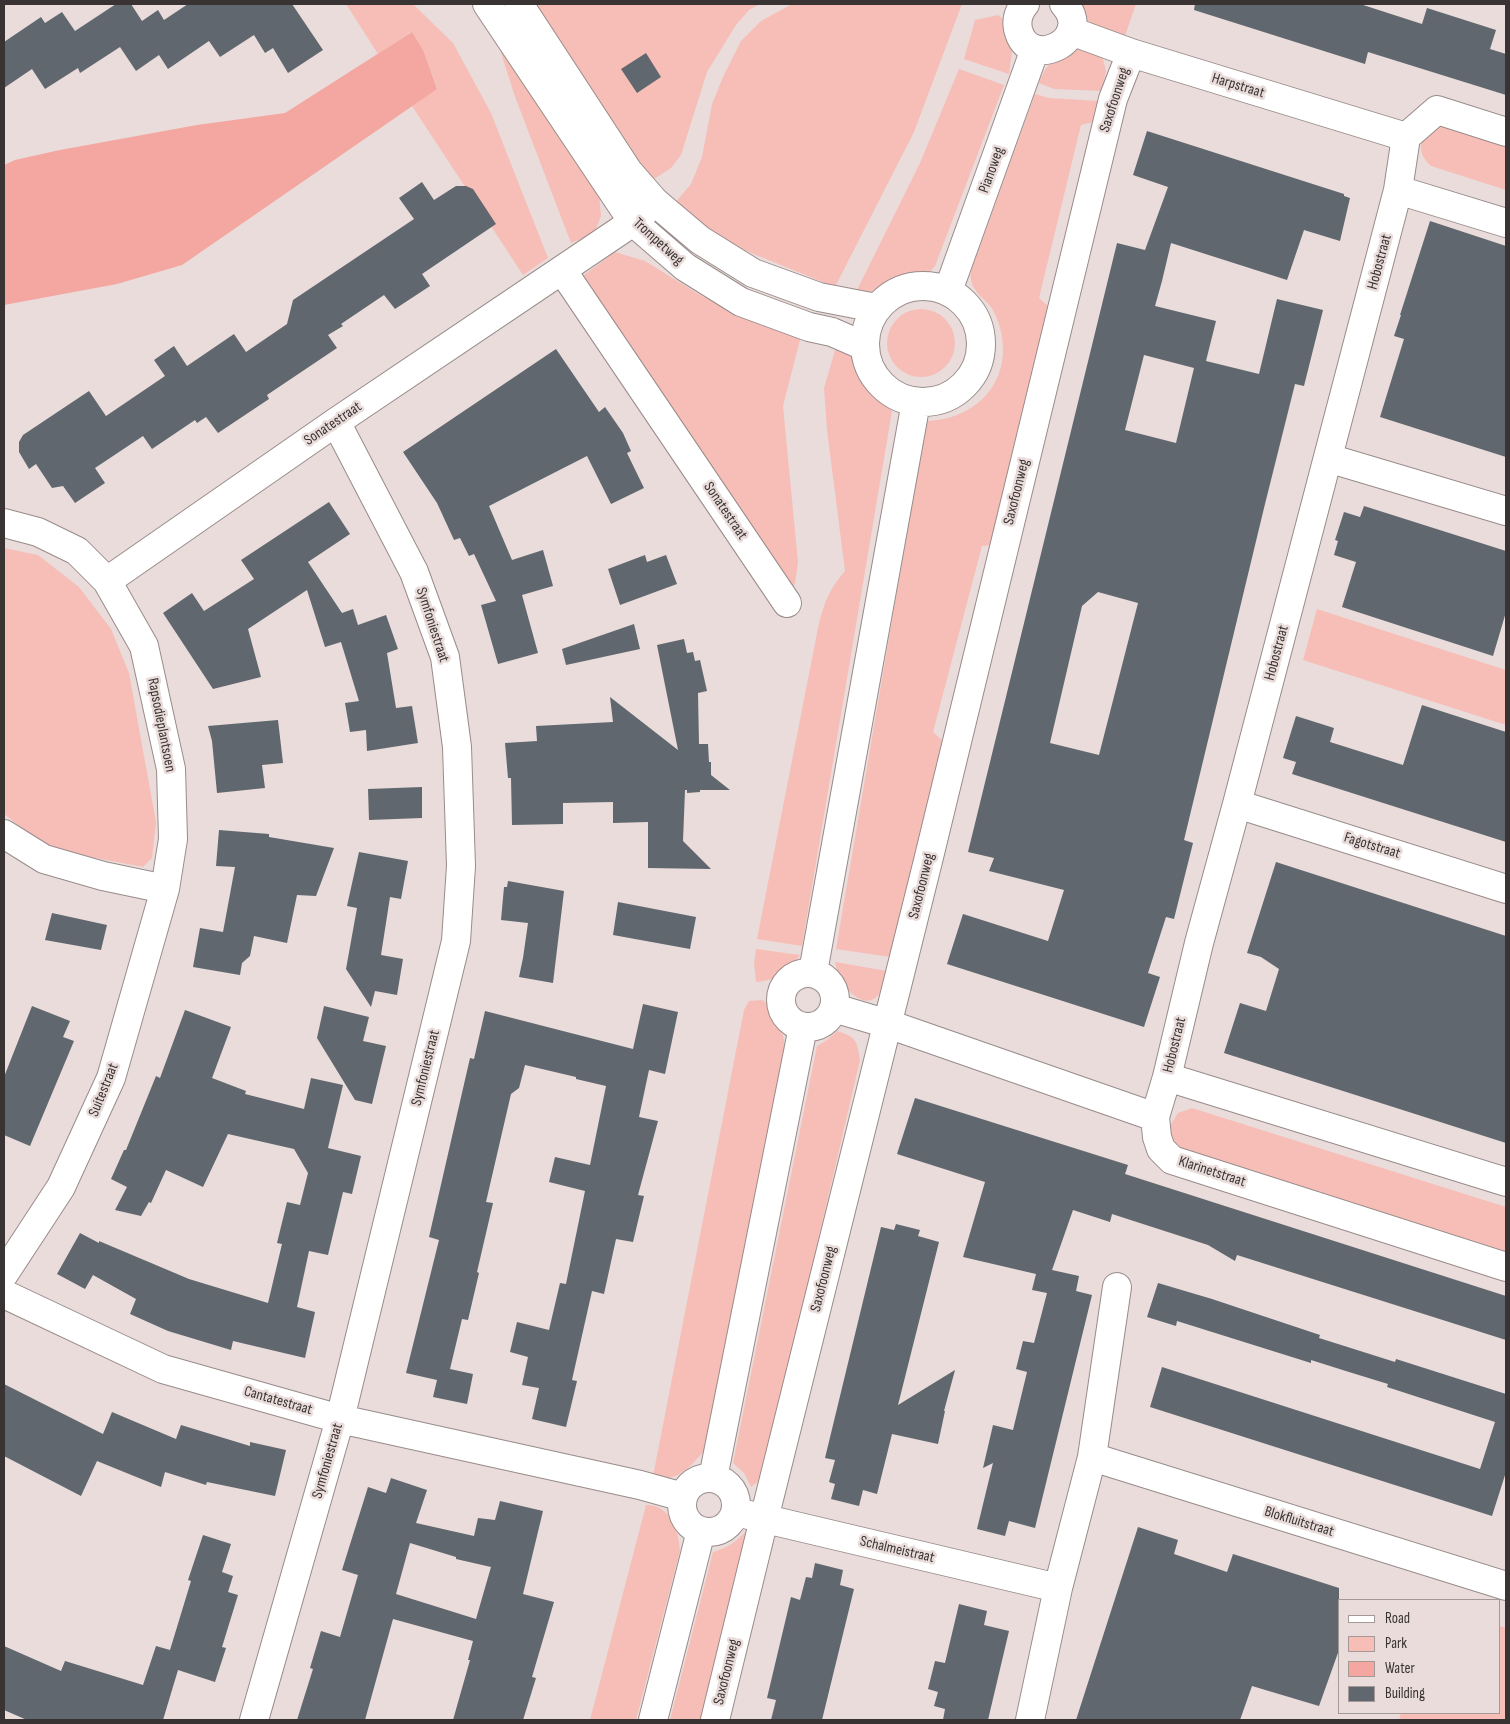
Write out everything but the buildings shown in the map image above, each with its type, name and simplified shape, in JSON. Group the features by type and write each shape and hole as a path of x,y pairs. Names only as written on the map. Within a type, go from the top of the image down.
{"street":[{"name":"Trompetweg","path":"487,4 633,222 685,266 741,302 809,326 832,332 864,346"},
{"name":"Trompetweg","path":"519,4 628,170 655,202 700,240 753,273 819,298 876,308"},
{"path":"1025,4 1019,13 1017,21 1018,30 1022,38 1028,45 1036,49 1050,50 1063,44 1071,31 1071,15 1064,4"},
{"name":"Harpstraat","path":"1071,31 1131,53 1406,137"},
{"name":"Pianoweg","path":"948,291 1036,49"},
{"name":"Saxofoonweg","path":"715,1720 888,1024 1113,99 1131,53"},
{"path":"1506,132 1437,110 1406,137 1398,190 1506,223"},
{"name":"Hobostraat","path":"1155,1117 1167,1077 1199,943 1398,190"},
{"name":"Sonatestraat","path":"107,581 336,422 633,222 655,202"},
{"name":"Sonatestraat","path":"562,270 787,602"},
{"path":"929,286 948,291 962,301 974,316 980,333 980,351 976,368 965,383 952,395 935,401 916,402 900,398 880,383 868,362 864,346 867,326 876,308 891,295 909,287 929,286"},
{"path":"813,972 916,402"},
{"name":"Symfoniestraat","path":"254,1720 340,1419 456,941 461,866 457,747 445,657 414,572 336,422"},
{"path":"1328,458 1506,511"},
{"name":"Rapsodieplantsoen","path":"4,523 38,532 77,551 107,581 144,646 171,769 173,839 164,889"},
{"name":"Fagotstraat","path":"1237,804 1506,889"},
{"path":"4,834 44,859 103,876 164,889"},
{"name":"Suitestraat","path":"4,1274 61,1186 111,1078 164,889"},
{"path":"804,972 813,972 821,975 832,985 835,993 834,1008 826,1021 811,1027 803,1027 790,1021 786,1016 781,996 788,980 804,972"},
{"path":"834,1008 888,1024 1155,1117"},
{"path":"713,1478 803,1027"},
{"path":"1167,1077 1506,1182"},
{"name":"Klarinetstraat","path":"1155,1117 1156,1137 1161,1149 1172,1160 1506,1267"},
{"path":"1030,1720 1058,1588 1092,1457 1117,1287"},
{"name":"Cantatestraat","path":"4,1294 163,1368 340,1419 640,1485 683,1497"},
{"name":"Blokfluitstraat","path":"1092,1457 1506,1586"},
{"path":"705,1478 713,1478 725,1482 734,1492 737,1505 736,1512 734,1518 725,1528 714,1532 701,1531 690,1525 684,1515 682,1509 683,1497 686,1490 692,1484 705,1478"},
{"name":"Schalmeistraat","path":"736,1512 1058,1588"},
{"path":"653,1720 701,1531"}],"green space":[{"path":"346,4 413,4 453,43 491,113 548,258 523,275 412,106 437,88 424,52 411,32 378,54"},
{"path":"534,4 760,4 749,10 736,25 707,72 681,155 671,168 648,183"},
{"path":"792,4 962,4 914,132 835,287 729,244 673,205 691,184 702,157 712,104 741,41 761,21"},
{"path":"1077,4 1136,4 1125,36 1096,27 1086,19"},
{"path":"998,15 1007,22 1012,51 1009,74 964,59 975,20"},
{"path":"498,43 598,183 601,216 594,234 571,243 514,94"},
{"path":"1080,49 1101,52 1106,71 1102,91 1054,89 1039,83 1050,64 1066,54"},
{"path":"959,69 1004,85 935,266 926,276 911,278 877,292 857,290 920,163"},
{"path":"1035,94 1049,98 1099,101 1093,122 1081,125 1039,298 1049,307 994,545 982,546 933,732 943,741 890,957 836,949 926,421 944,419 976,405 987,394 996,380 1002,364 1003,347 1000,328 991,307 974,288 971,274"},
{"path":"1441,126 1506,146 1506,190 1431,166 1423,157 1421,151 1422,139 1434,127"},
{"path":"615,252 645,261 700,295 730,309 801,336 783,406 798,562 795,584 790,589 591,291 584,275"},
{"path":"914,309 928,309 940,314 950,324 955,336 955,350 950,362 940,372 928,377 914,377 902,372 892,362 887,350 887,336 892,324 902,314"},
{"path":"836,347 859,361 866,383 880,401 892,411 802,946 757,939 819,623 823,608 835,583 845,571 827,430 824,388"},
{"path":"4,548 38,555 79,587 111,629 129,673 156,822 152,858 143,867 59,851 34,837 4,814"},
{"path":"1317,609 1506,670 1506,725 1303,660"},
{"path":"756,949 800,955 781,974 756,982 754,963"},
{"path":"835,962 887,971 882,989 876,998 869,1001 862,1000 851,993 838,974"},
{"path":"762,1000 768,1004 774,1023 783,1035 786,1051 704,1451 680,1474 669,1478 653,1476 744,1010 749,1001"},
{"path":"837,1031 849,1035 855,1041 860,1060 763,1478 751,1487 744,1473 733,1463 817,1046"},
{"path":"1192,1108 1506,1207 1506,1253 1184,1150 1173,1140 1170,1126 1178,1113"},
{"path":"646,1505 661,1509 672,1520 678,1535 680,1551 636,1720 590,1720"},
{"path":"746,1531 702,1720 670,1720 713,1552 731,1544"},
{"path":"1500,1626 1506,1628 1506,1720 1399,1720 1401,1714 1500,1714"}],"water":[{"path":"412,32 424,52 437,89 182,265 117,284 4,305 4,165 15,160 60,150 197,125 285,113"}]}
